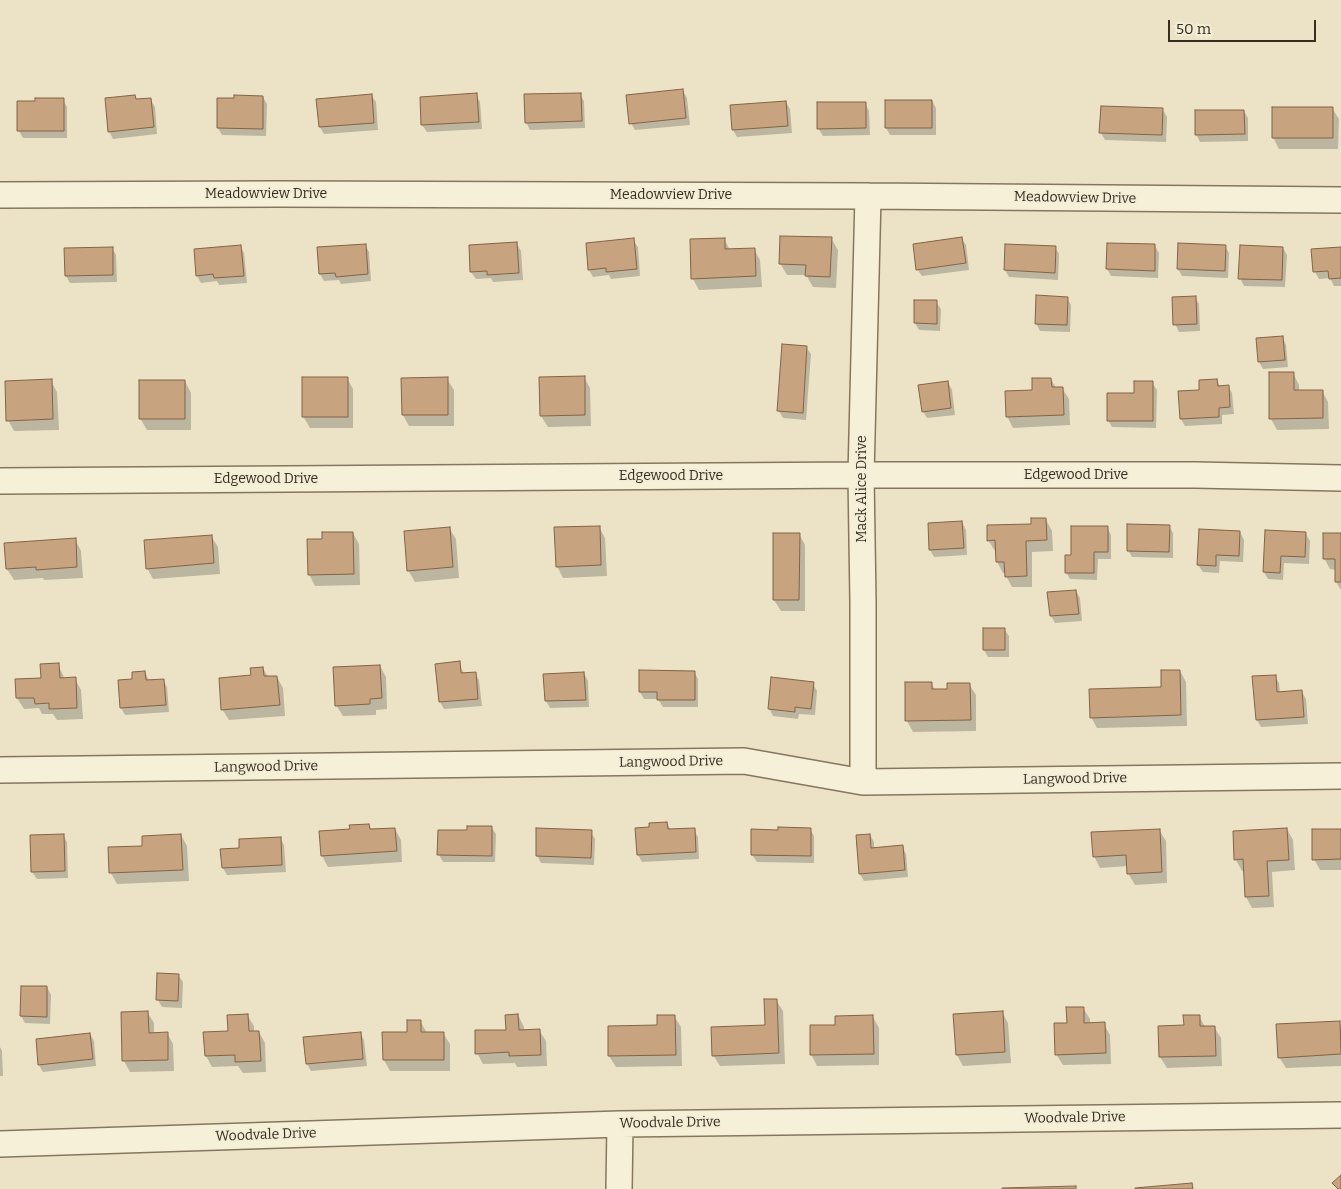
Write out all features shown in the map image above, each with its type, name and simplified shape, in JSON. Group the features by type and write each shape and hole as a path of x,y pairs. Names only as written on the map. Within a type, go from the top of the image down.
{"street":[{"name":"Meadowview Drive","path":"0,195 868,196 1341,200"},
{"name":"Mack Alice Drive","path":"863,782 861,475 868,196"},
{"name":"Edgewood Drive","path":"0,481 861,475 1186,475 1341,478"},
{"name":"Langwood Drive","path":"0,770 744,760 863,782 1341,776"},
{"name":"Woodvale Drive","path":"0,1144 620,1124 1341,1115"},
{"path":"619,1189 620,1124"}],"building":[{"path":"683,89 686,118 629,124 626,95"},
{"path":"477,93 479,122 421,125 420,97"},
{"path":"581,93 582,121 525,123 524,94"},
{"path":"372,94 374,123 319,127 316,99"},
{"path":"135,95 136,99 151,98 154,127 108,132 105,98"},
{"path":"234,95 263,96 263,129 217,128 217,98 234,98"},
{"path":"35,98 64,98 64,131 17,131 17,101 35,101"},
{"path":"885,100 932,100 932,128 885,128"},
{"path":"786,101 788,126 732,130 730,105"},
{"path":"817,102 866,102 866,128 817,129"},
{"path":"1101,106 1163,108 1162,135 1099,133"},
{"path":"1272,107 1333,107 1333,138 1272,138"},
{"path":"1195,110 1244,110 1245,134 1195,135"},
{"path":"780,236 832,237 830,277 805,276 806,265 779,264"},
{"path":"962,237 966,263 916,270 913,244"},
{"path":"634,238 637,269 606,272 606,268 588,270 586,243"},
{"path":"725,238 725,249 755,248 756,276 691,279 690,239"},
{"path":"517,242 519,273 487,275 487,271 470,272 469,245"},
{"path":"1107,243 1155,244 1155,271 1106,269"},
{"path":"1178,243 1226,245 1225,271 1177,269"},
{"path":"366,244 368,274 336,277 335,273 319,274 317,247"},
{"path":"1005,244 1056,246 1055,273 1004,270"},
{"path":"241,245 244,276 214,278 213,274 196,276 194,249"},
{"path":"1240,245 1283,247 1282,280 1238,279"},
{"path":"113,247 113,275 65,276 64,248"},
{"path":"1341,247 1341,278 1329,279 1328,271 1313,272 1311,249"},
{"path":"1036,295 1068,297 1067,325 1035,324"},
{"path":"1196,296 1197,324 1173,325 1172,297"},
{"path":"914,300 937,300 937,324 914,323"},
{"path":"1283,336 1285,360 1258,362 1256,338"},
{"path":"782,344 807,346 803,413 777,411"},
{"path":"1269,372 1294,372 1294,390 1323,390 1323,418 1269,419"},
{"path":"585,376 585,415 540,416 539,377"},
{"path":"302,377 348,377 348,417 302,417"},
{"path":"448,377 448,415 402,415 401,378"},
{"path":"1032,378 1051,378 1052,387 1063,387 1064,415 1006,417 1005,391 1032,390"},
{"path":"52,379 53,419 6,421 5,381"},
{"path":"1217,379 1218,386 1229,385 1230,407 1219,408 1219,417 1180,419 1178,391 1199,390 1199,380"},
{"path":"139,380 185,380 185,419 139,419"},
{"path":"948,381 951,408 922,412 918,385"},
{"path":"1134,381 1153,381 1153,421 1107,421 1107,393 1134,393"},
{"path":"1031,518 1046,518 1047,540 1026,541 1027,576 1005,577 1004,562 996,562 995,540 987,541 987,525 1031,524"},
{"path":"962,521 964,548 929,550 928,523"},
{"path":"1127,524 1170,525 1169,552 1127,551"},
{"path":"600,526 601,565 556,567 554,527"},
{"path":"1071,526 1108,526 1108,552 1094,552 1094,573 1065,573 1065,555 1071,555"},
{"path":"450,527 453,567 407,571 404,531"},
{"path":"1199,529 1240,531 1239,556 1216,555 1216,566 1197,565"},
{"path":"1265,530 1306,532 1305,557 1281,556 1280,573 1263,572"},
{"path":"322,532 353,532 354,574 308,575 307,539 322,539"},
{"path":"773,533 800,533 799,600 773,600"},
{"path":"1323,533 1341,533 1341,582 1335,582 1335,559 1323,559"},
{"path":"212,535 214,563 146,569 144,540"},
{"path":"76,538 77,567 36,570 36,567 6,569 4,543"},
{"path":"1076,590 1079,614 1050,616 1047,592"},
{"path":"983,628 1005,628 1005,650 983,650"},
{"path":"460,661 461,673 476,672 478,699 439,702 435,664"},
{"path":"59,663 60,678 76,677 77,708 49,709 49,703 35,704 34,698 16,698 15,679 41,678 40,664"},
{"path":"380,665 382,698 370,699 370,704 335,706 333,667"},
{"path":"263,667 264,676 277,676 280,705 221,710 219,678 251,675 250,668"},
{"path":"639,670 695,671 695,700 657,700 657,692 639,692"},
{"path":"1161,670 1180,670 1181,715 1090,718 1089,689 1161,687"},
{"path":"145,671 146,680 164,679 166,705 120,708 118,680 132,679 132,672"},
{"path":"584,672 586,700 545,701 543,674"},
{"path":"1276,675 1277,692 1302,690 1304,717 1256,720 1252,676"},
{"path":"771,677 814,682 811,709 795,707 795,712 768,709"},
{"path":"905,682 932,682 932,689 947,689 947,683 970,683 971,720 905,721"},
{"path":"667,822 668,829 695,828 696,852 637,855 635,828 649,827 649,823"},
{"path":"369,824 370,829 395,828 397,851 321,856 319,831 350,829 349,825"},
{"path":"467,826 492,826 492,856 437,855 438,830 467,830"},
{"path":"778,827 811,828 811,856 751,855 751,829 778,830"},
{"path":"536,828 592,830 591,858 536,856"},
{"path":"1287,828 1289,860 1267,861 1269,896 1245,897 1243,859 1234,860 1233,831"},
{"path":"1160,829 1162,872 1127,874 1126,855 1093,857 1091,832"},
{"path":"1312,829 1341,829 1341,859 1312,860"},
{"path":"64,834 65,871 31,872 30,835"},
{"path":"181,834 183,870 109,873 108,847 142,846 142,836"},
{"path":"870,834 871,848 903,845 905,870 859,874 856,835"},
{"path":"281,837 282,865 222,868 220,849 239,848 239,839"},
{"path":"157,973 179,974 178,1001 156,1000"},
{"path":"21,986 47,986 47,1017 20,1016"},
{"path":"764,999 777,999 779,1053 712,1056 711,1027 765,1025"},
{"path":"1066,1007 1084,1007 1084,1023 1105,1022 1106,1053 1055,1055 1054,1023 1067,1023"},
{"path":"148,1011 149,1033 168,1032 168,1060 122,1061 121,1012"},
{"path":"1003,1011 1005,1052 956,1055 953,1014"},
{"path":"248,1014 249,1031 259,1031 261,1061 235,1062 235,1055 205,1056 203,1032 228,1031 227,1015"},
{"path":"518,1014 519,1030 540,1029 541,1055 509,1056 509,1052 475,1054 475,1030 506,1030 505,1015"},
{"path":"657,1015 675,1015 676,1055 608,1056 608,1026 657,1025"},
{"path":"873,1015 874,1054 810,1055 810,1025 835,1025 835,1016"},
{"path":"1183,1015 1200,1015 1200,1026 1215,1026 1216,1056 1159,1057 1158,1026 1184,1025"},
{"path":"407,1020 421,1020 421,1032 444,1032 444,1060 383,1060 382,1032 407,1032"},
{"path":"1340,1021 1341,1054 1278,1058 1276,1024"},
{"path":"361,1032 363,1059 306,1064 303,1037"},
{"path":"90,1033 93,1059 38,1065 36,1039"},
{"path":"1341,1175 1341,1189 1338,1189 1332,1183"},
{"path":"1192,1183 1193,1189 1135,1189 1135,1188"},
{"path":"1076,1186 1076,1189 1002,1189 1002,1188"}]}
